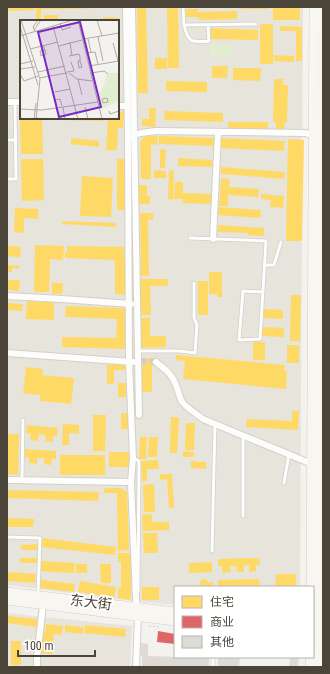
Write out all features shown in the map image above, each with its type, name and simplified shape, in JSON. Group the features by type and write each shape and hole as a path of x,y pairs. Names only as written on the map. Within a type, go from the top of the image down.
{"main road":[{"path":"314,7 320,136 322,246 322,349 316,632 319,667"},
{"path":"311,586 312,464 323,32 322,7"},
{"name":"东大街","path":"7,592 137,611 174,621"},
{"name":"东大街","path":"7,600 43,605 174,612"}],"street":[{"path":"136,667 137,611 131,482 133,458 129,362 127,7 132,7 138,351 140,361 139,415"},
{"path":"7,102 18,102"},
{"path":"119,106 127,106"},
{"path":"128,137 156,131 305,133 320,136"},
{"path":"213,239 218,132"},
{"path":"7,296 138,304"},
{"path":"7,353 129,362 140,361"},
{"path":"156,362 171,375 183,403 203,419 312,464"},
{"path":"10,480 131,482"},
{"path":"37,667 43,605"}],"lane":[{"path":"183,7 184,25 187,37 190,40 199,42 209,41 208,25"},
{"path":"184,25 256,24"},
{"path":"7,179 16,179 18,102"},
{"path":"7,140 16,140"},
{"path":"190,238 266,241 265,265 260,339 239,340 243,292 263,292"},
{"path":"265,265 274,265 281,242"},
{"path":"138,351 180,351 195,353 197,325 194,318 194,283"},
{"path":"22,480 23,420"},
{"path":"212,551 215,424"},
{"path":"243,435 243,516"},
{"path":"284,483 289,454"},
{"path":"133,458 139,461 137,611"},
{"path":"7,537 40,538 38,596"}],"path":[{"path":"149,626 160,627"}],"shaded area":[{"path":"7,7 303,7 300,586 174,586 174,605 7,585"},
{"path":"7,613 132,626 130,667 7,667"}],"green space":[{"path":"211,44 232,44 232,56 211,56"}],"building: 住宅":[{"path":"7,7 35,7 35,10 7,11"},
{"path":"36,7 66,7 66,9 41,9 41,20 36,20"},
{"path":"67,7 94,7 94,8 67,9"},
{"path":"137,7 146,7 148,93 138,93"},
{"path":"167,7 178,7 179,68 168,68"},
{"path":"241,7 269,7 269,9 241,9"},
{"path":"273,7 300,7 300,20 273,20"},
{"path":"186,9 198,9 198,12 237,11 237,19 199,20 199,17 186,17"},
{"path":"44,15 58,15 58,20 44,20"},
{"path":"103,17 119,18 119,20 103,20"},
{"path":"260,24 273,24 273,64 260,64"},
{"path":"280,26 302,27 302,61 296,61 296,31 280,31"},
{"path":"211,28 258,30 258,40 210,39"},
{"path":"274,55 294,56 294,62 274,61"},
{"path":"155,58 167,58 167,69 155,69"},
{"path":"212,66 228,66 227,78 212,78"},
{"path":"233,68 261,68 260,81 233,80"},
{"path":"274,79 283,79 283,85 288,85 287,122 285,122 284,129 276,129 276,122 273,122"},
{"path":"166,81 207,82 207,92 166,91"},
{"path":"149,108 156,108 155,127 142,126 142,119 149,119"},
{"path":"119,111 124,112 123,128 118,128 117,150 106,150 108,119 119,119"},
{"path":"165,111 223,113 223,122 164,120"},
{"path":"20,119 42,119 43,154 21,154"},
{"path":"104,119 104,121 62,120"},
{"path":"228,122 268,122 268,130 228,129"},
{"path":"158,136 157,145 151,144 151,179 141,179 140,142 144,137"},
{"path":"159,136 216,138 216,146 159,144"},
{"path":"71,138 99,141 99,147 71,144"},
{"path":"221,138 285,141 284,151 221,148"},
{"path":"288,139 304,140 302,241 286,241"},
{"path":"160,149 166,150 165,168 160,168"},
{"path":"178,158 212,160 212,167 178,166"},
{"path":"21,159 43,159 44,200 22,201"},
{"path":"117,159 125,159 126,210 117,210"},
{"path":"221,167 285,172 284,179 221,174"},
{"path":"154,170 166,171 166,178 154,178"},
{"path":"169,170 174,171 173,200 168,199"},
{"path":"82,176 113,178 111,217 80,216"},
{"path":"221,178 230,179 229,187 259,189 258,197 228,195 228,206 219,206"},
{"path":"175,182 183,182 183,193 213,194 212,204 182,203 183,199 174,199"},
{"path":"139,185 147,185 147,196 150,196 150,204 139,204"},
{"path":"261,194 284,196 283,208 270,207 271,200 261,199"},
{"path":"218,207 261,210 260,218 217,215"},
{"path":"15,208 38,209 38,219 24,218 24,233 14,232"},
{"path":"140,213 153,213 153,220 148,220 149,276 141,276"},
{"path":"62,221 116,223 116,227 62,224"},
{"path":"218,225 264,228 264,236 248,235 248,233 218,232"},
{"path":"35,245 64,246 63,260 50,259 49,292 34,292"},
{"path":"7,246 21,247 20,257 7,256"},
{"path":"67,246 124,247 124,253 126,253 125,295 115,294 115,260 65,258"},
{"path":"7,265 19,266 19,269 12,268 12,272 7,272"},
{"path":"209,272 222,272 222,297 217,297 217,294 209,294"},
{"path":"140,279 168,279 168,286 150,286 151,315 140,315"},
{"path":"7,280 20,280 19,291 7,290"},
{"path":"198,281 208,281 208,315 198,315"},
{"path":"52,283 63,283 62,294 52,294"},
{"path":"291,295 301,295 300,341 290,341"},
{"path":"27,301 54,302 54,320 26,319"},
{"path":"7,303 23,304 22,311 7,310"},
{"path":"66,306 126,308 125,349 62,347 62,337 116,338 117,319 65,317"},
{"path":"264,309 283,310 283,319 264,318"},
{"path":"140,318 150,318 150,336 166,336 166,347 141,348"},
{"path":"262,327 284,328 284,337 262,336"},
{"path":"253,342 265,342 265,360 253,360"},
{"path":"287,345 299,345 299,363 287,363"},
{"path":"176,355 285,365 284,371 287,371 286,389 183,379 185,361 176,360"},
{"path":"142,358 154,358 154,366 152,366 152,392 142,392"},
{"path":"127,364 127,370 114,370 114,384 107,384 107,365"},
{"path":"26,367 43,369 42,375 74,378 71,404 40,401 40,395 23,393"},
{"path":"118,383 126,383 126,397 118,397"},
{"path":"292,411 299,411 298,430 246,427 247,419 292,421"},
{"path":"121,413 129,413 129,429 121,429"},
{"path":"93,415 106,415 105,451 93,451"},
{"path":"171,417 179,417 177,453 170,453"},
{"path":"186,423 195,423 194,450 185,450"},
{"path":"63,424 79,425 79,434 69,433 69,445 62,445"},
{"path":"27,425 58,428 57,436 53,436 53,442 45,441 46,435 39,434 38,441 30,440 31,434 26,433"},
{"path":"7,434 19,434 18,475 7,474"},
{"path":"140,437 147,437 146,459 139,459"},
{"path":"149,437 158,437 157,457 148,457"},
{"path":"25,449 56,451 56,459 52,459 51,465 44,464 44,458 37,458 37,464 29,463 29,457 25,457"},
{"path":"183,451 194,452 194,457 183,457"},
{"path":"109,452 131,452 130,467 109,467"},
{"path":"60,455 105,455 105,475 60,475"},
{"path":"158,460 159,469 147,469 147,481 142,481 141,461"},
{"path":"191,461 206,462 206,469 191,468"},
{"path":"160,474 172,474 174,508 169,508 167,479 160,480"},
{"path":"154,484 155,512 144,512 143,485"},
{"path":"104,488 120,488 127,492 129,550 118,551 117,493 104,493"},
{"path":"7,490 99,492 98,501 7,498"},
{"path":"152,514 152,522 169,522 169,530 143,531 142,515"},
{"path":"7,518 34,519 33,527 7,527"},
{"path":"143,533 157,533 158,553 144,553"},
{"path":"42,538 116,547 115,555 41,547"},
{"path":"38,544 38,550 21,550 21,545"},
{"path":"118,553 131,553 131,598 129,600 118,598 118,588 121,588 121,562 118,562"},
{"path":"20,558 37,558 37,563 20,563"},
{"path":"259,558 260,565 256,565 256,571 249,572 249,565 244,565 244,572 237,572 236,566 230,566 231,572 222,573 222,566 218,566 218,559"},
{"path":"41,561 75,563 74,573 40,571"},
{"path":"212,562 212,572 189,573 189,563"},
{"path":"76,564 87,564 87,573 76,573"},
{"path":"100,564 111,564 111,583 101,583"},
{"path":"7,572 36,574 35,583 7,581"},
{"path":"276,574 296,574 296,586 275,586"},
{"path":"207,579 207,582 213,582 213,586 200,586 200,580"},
{"path":"259,579 260,586 218,586 218,580"},
{"path":"41,580 75,584 74,592 40,588"},
{"path":"80,581 116,587 114,598 78,592"},
{"path":"142,587 159,587 159,600 142,600"},
{"path":"7,616 37,619 37,627 7,623"},
{"path":"46,624 63,626 62,635 54,634 52,654 40,653 42,633 45,633"},
{"path":"65,625 83,627 83,634 65,632"},
{"path":"85,625 126,629 125,637 84,633"},
{"path":"11,641 21,641 21,665 11,665"}],"building: 商业":[{"path":"158,631 174,634 174,644 157,642"}],"building: 其他":[{"path":"141,643 148,644 148,656 209,658 209,667 142,667 142,656 140,656"},
{"path":"218,658 240,658 239,667 218,667"},
{"path":"290,658 299,658 298,667 289,667"}],"tunnel":[{"path":"141,361 156,362"}]}
